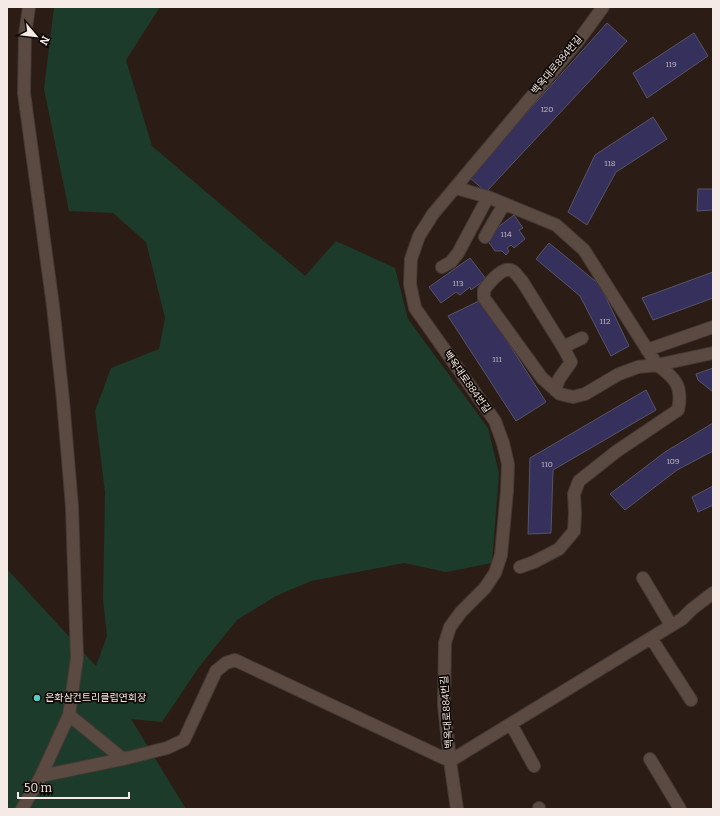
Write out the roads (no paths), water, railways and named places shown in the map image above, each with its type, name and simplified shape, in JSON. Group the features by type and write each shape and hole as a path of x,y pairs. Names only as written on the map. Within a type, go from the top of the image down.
{"street":[{"path":"22,809 41,776 69,715 77,658 72,507 63,400 53,306 24,93 25,35 29,7"},
{"name":"백옥대로884번길","path":"457,809 444,705 445,643 450,627 461,612 485,588 495,573 501,555 508,464 503,443 495,421 415,308 410,284 411,259 419,236 433,214 579,40 603,7"},
{"path":"456,188 488,197 556,225 584,250 647,350 658,365 671,375 678,387 680,402 678,410 617,452 579,481 574,494 574,531 559,549 534,562 520,567"},
{"path":"442,267 451,262 458,253 488,197"},
{"path":"485,237 504,204"},
{"path":"555,390 559,379 571,362 522,281 514,272 509,270 502,272 484,290 484,298 542,378 555,390 560,394 573,396 586,394 619,374 638,367 658,365 713,353"},
{"path":"647,350 713,327"},
{"path":"563,347 582,338"},
{"path":"643,578 671,626"},
{"path":"41,776 167,748 184,740 216,671 226,663 235,660 450,761 682,619 692,609 713,593"},
{"path":"651,638 691,700"},
{"path":"69,715 123,759"},
{"path":"511,724 534,766"},
{"path":"650,759 680,809"}],"place":[{"name":"은화삼컨트리클럽연회장","path":"37,698"}]}
